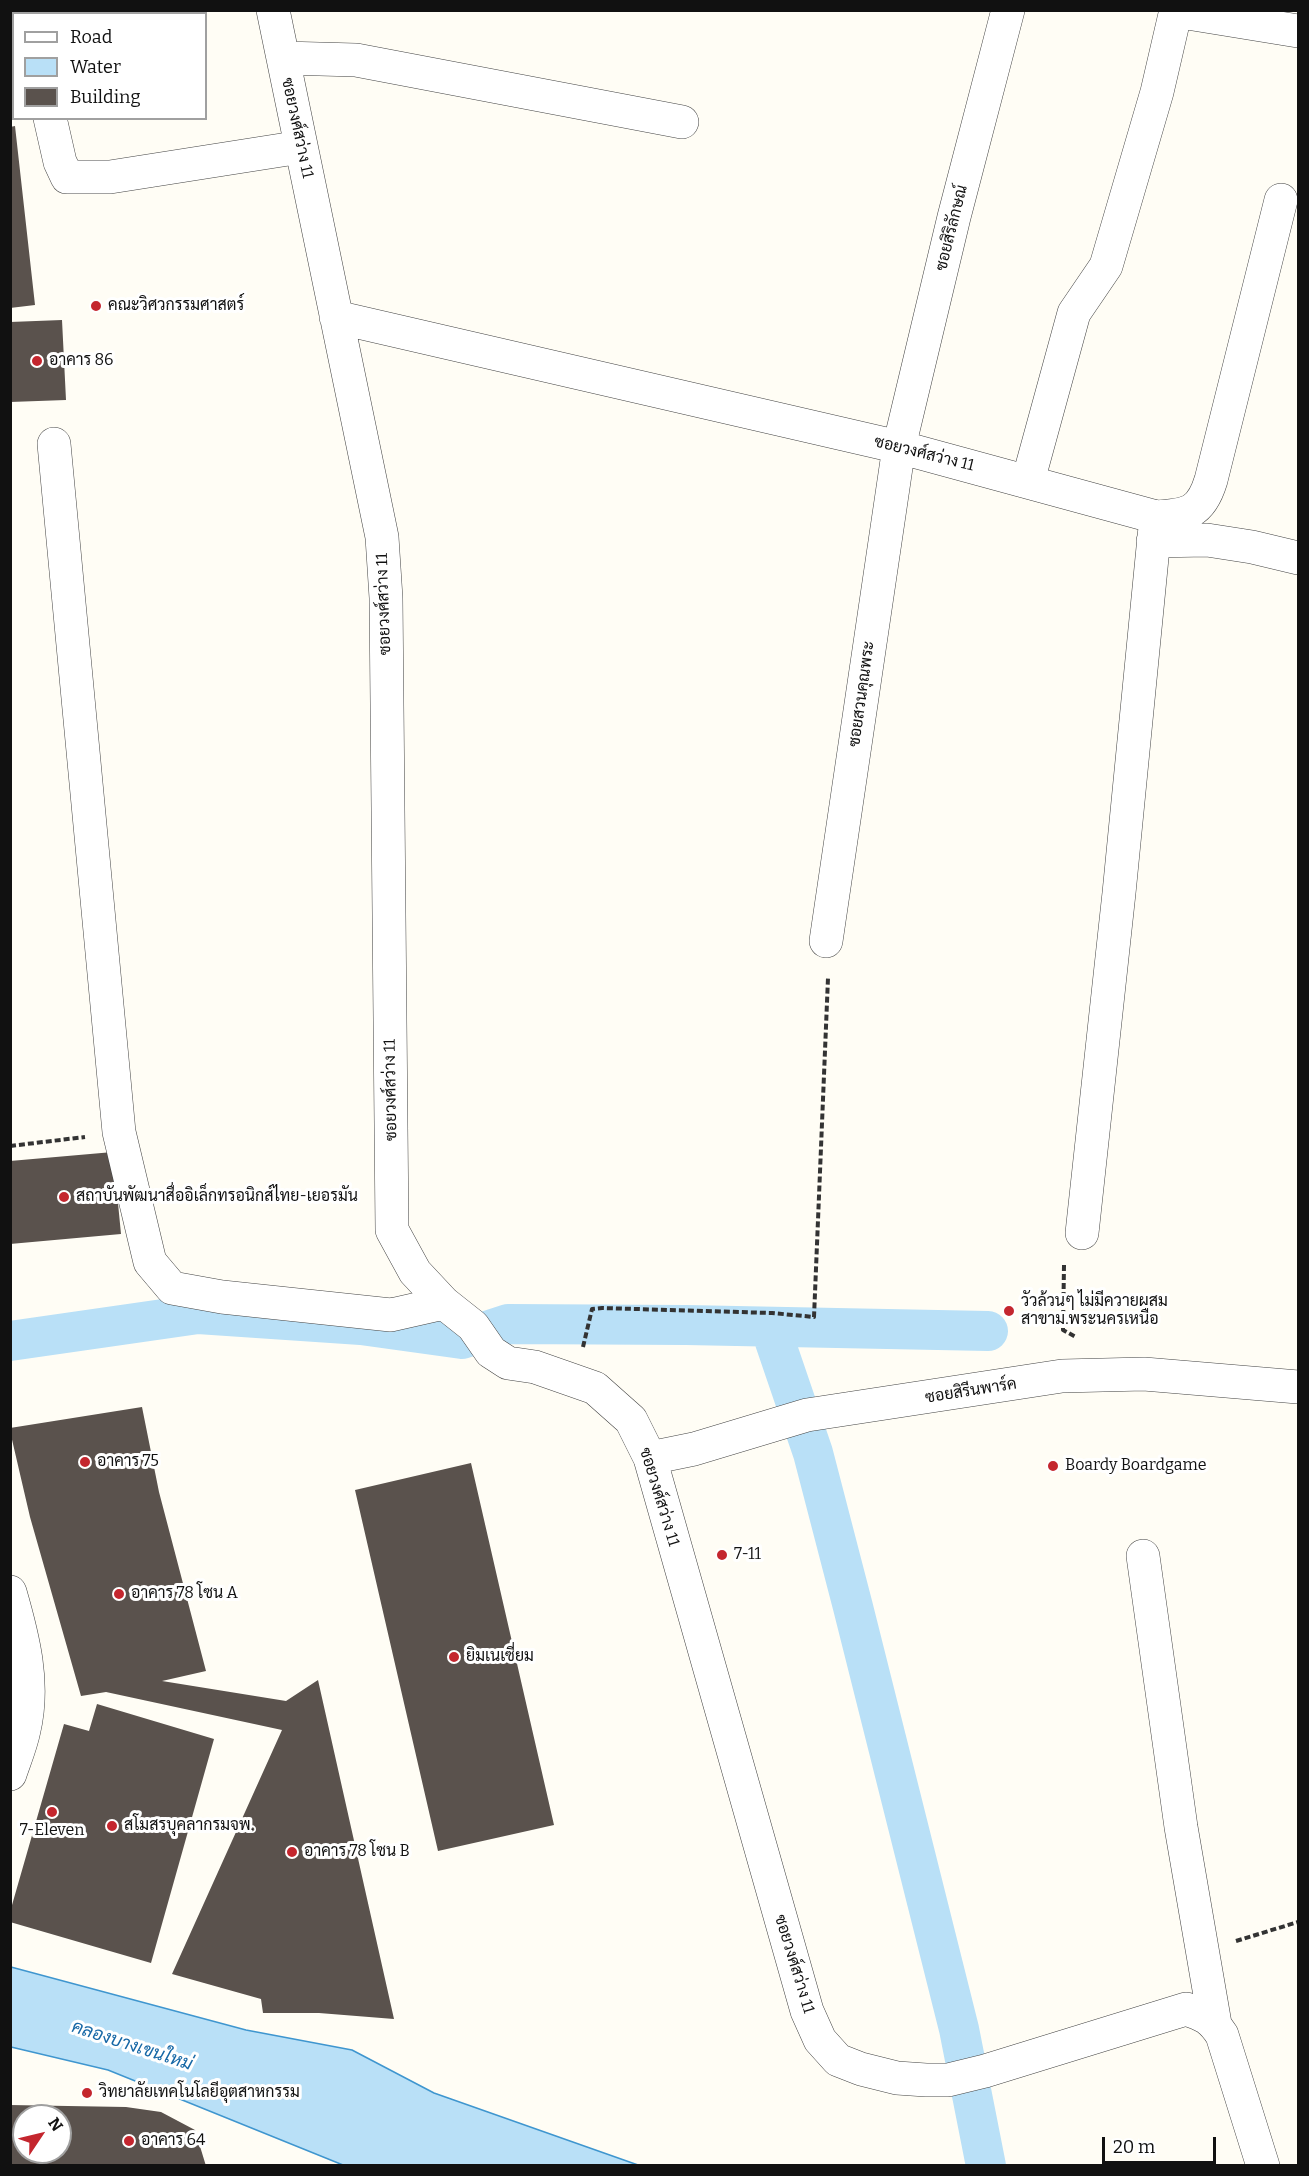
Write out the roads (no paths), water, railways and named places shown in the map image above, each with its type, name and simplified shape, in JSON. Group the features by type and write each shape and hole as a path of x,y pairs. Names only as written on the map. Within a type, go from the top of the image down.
{"street":[{"name":"ซอยวงศ์สว่าง 11","path":"273,10 382,537 386,597 392,1230 415,1272 444,1303 508,1363 535,1367 595,1388 631,1420 650,1458 803,2000 820,2040 838,2060 861,2069 897,2078 948,2080 985,2071 1186,2009 1206,2016 1215,2025"},
{"name":"ซอยสิริลักษณ์","path":"899,447 954,217 1008,10"},
{"path":"1028,481 1074,313 1106,266 1157,92 1175,11 1299,31"},
{"path":"283,58 356,60 682,122"},
{"path":"50,120 60,162 68,177 110,177 301,147"},
{"name":"ซอยวงศ์สว่าง 11","path":"336,317 899,447 1028,481 1154,529 1198,507 1206,498 1281,200"},
{"path":"54,444 119,1132 150,1262 172,1288 222,1297 391,1315 444,1303"},
{"name":"ซอยสวนคุณพระ","path":"826,941 899,447"},
{"path":"1073,1244 1118,905 1154,529 1252,546 1299,558"},
{"name":"ซอยสิรีนพาร์ค","path":"650,1458 694,1449 807,1415 1062,1376 1144,1374 1299,1388"},
{"path":"1143,1556 1181,1827 1215,2025 1222,2035 1263,2166"},
{"path":"10,1592 24,1641 29,1680 25,1728 10,1774"}],"water":[{"name":"คลองบางเขนใหม่","path":"11,1967 246,2030 352,2050 434,2093 638,2165 343,2165 108,2070 11,2047"},
{"path":"979,2098 998,2165 976,2165 960,2100"}],"waterway":[{"path":"10,1341 198,1314 361,1325 462,1339 508,1324 988,1331"},
{"path":"770,1327 813,1453 853,1607 959,2029 986,2166"}],"place":[{"name":"คณะวิศวกรรมศาสตร์","path":"96,306"},
{"name":"อาคาร 86","path":"37,361"},
{"name":"สถาบันพัฒนาสื่ออิเล็กทรอนิกส์ไทย-เยอรมัน","path":"64,1197"},
{"name":"วัวล้วนๆ ไม่มีควายผสม สาขาม.พระนครเหนือ","path":"1009,1311"},
{"name":"อาคาร 75","path":"85,1462"},
{"name":"Boardy Boardgame","path":"1053,1466"},
{"name":"7-11","path":"722,1555"},
{"name":"อาคาร 78 โซน A","path":"119,1594"},
{"name":"ยิมเนเซี่ยม","path":"454,1657"},
{"name":"7-Eleven","path":"52,1812"},
{"name":"สโมสรบุคลากรมจพ.","path":"112,1826"},
{"name":"อาคาร 78 โซน B","path":"292,1852"},
{"name":"วิทยาลัยเทคโนโลยีอุตสาหกรรม","path":"87,2093"},
{"name":"อาคาร 64","path":"129,2141"}]}
